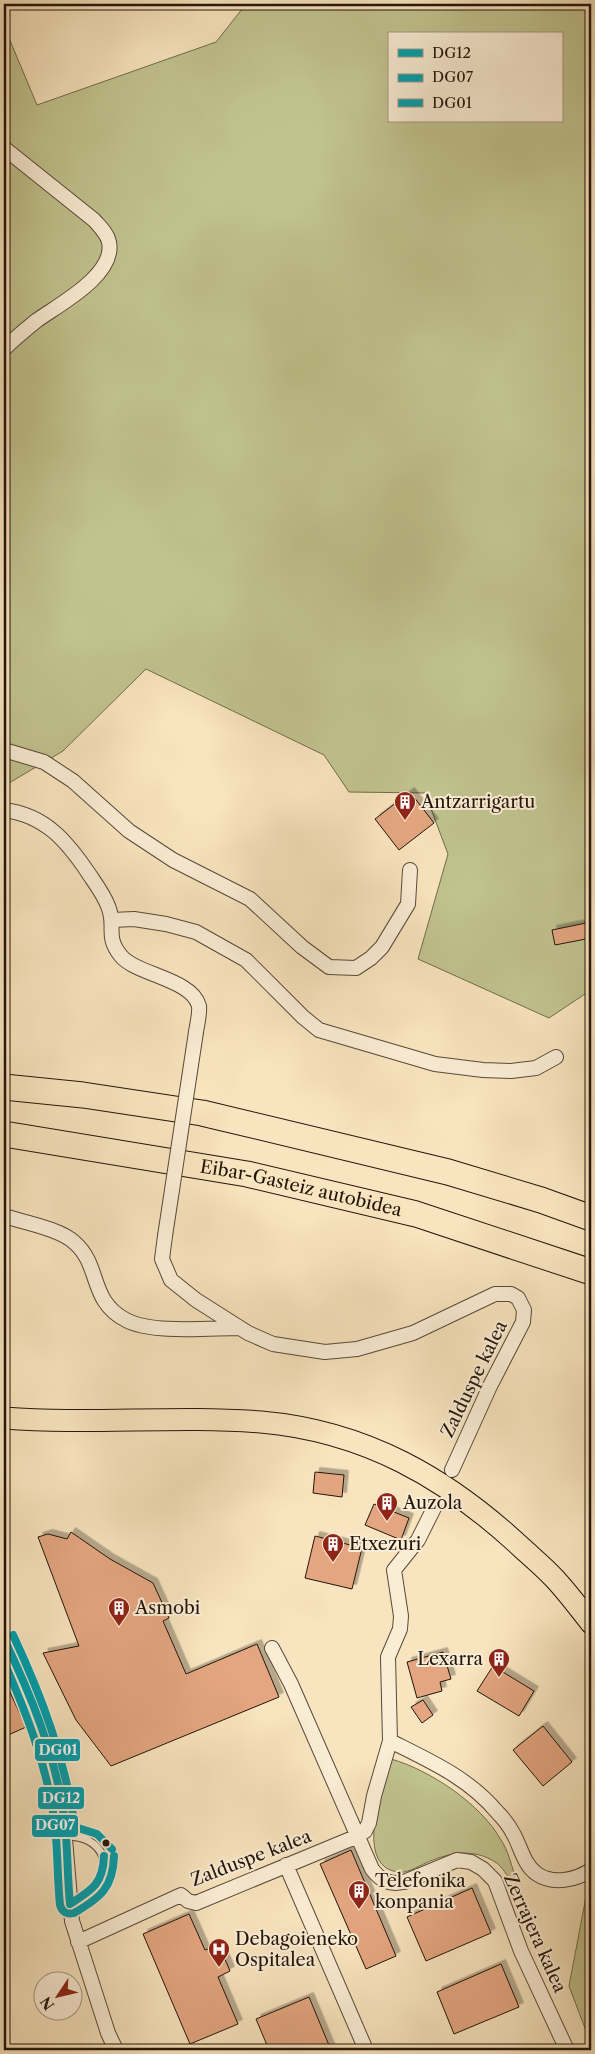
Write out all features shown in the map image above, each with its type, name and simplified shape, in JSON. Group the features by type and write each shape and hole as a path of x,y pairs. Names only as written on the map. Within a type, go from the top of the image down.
{"highway":[{"path":"4,1087 83,1095 202,1113 448,1172 541,1200 591,1218"},
{"name":"Eibar-Gasteiz autobidea","path":"4,1134 247,1174 416,1214 591,1272"}],"main road":[{"path":"4,1418 101,1422 179,1420 261,1422 300,1427 336,1435 403,1461 456,1492 500,1528 554,1579 591,1623"}],"street":[{"path":"4,148 94,220 109,241 110,250 103,268 84,287 36,321 4,349"},
{"path":"4,750 44,762 74,781 128,831 173,860 250,898 302,947 329,967 356,968 371,958 382,947 408,904 410,870"},
{"path":"4,810 23,814 36,820 52,830 68,844 104,899 112,920 111,941 122,957 138,968 161,975 190,992 199,1006 162,1259 171,1280 196,1300 240,1328"},
{"path":"112,920 134,919 166,924 196,932 246,960 302,1017 320,1030 435,1064 483,1070 511,1071 536,1068 556,1057"},
{"path":"4,1216 51,1230 75,1242 89,1262 99,1292 108,1308 127,1321 158,1328 240,1328"},
{"name":"Zalduspe kalea","path":"240,1328 273,1344 325,1352 339,1351 372,1345 413,1332 495,1294 504,1293 515,1296 522,1303 524,1310 522,1326 490,1386 452,1470"},
{"path":"272,1648 358,1836 365,1831 369,1823 392,1727 388,1657 400,1629 401,1616 394,1570 418,1540 434,1508"},
{"path":"4,1639 24,1680 46,1742 62,1804 72,1921 108,2033 116,2050"},
{"path":"390,1741 448,1770 469,1784 498,1812 513,1834 526,1862 536,1874 548,1879 569,1880 580,1877 591,1870"},
{"name":"Zalduspe kalea","path":"78,1942 181,1895 188,1901 196,1903 358,1836"},
{"name":"Zerrajera kalea","path":"358,1836 372,1869 379,1878 387,1883 404,1882 457,1860 477,1865 495,1881 521,1951 567,2050"},
{"path":"286,1865 366,2050"}],"lane":[{"path":"66,1835 92,1842 104,1856 104,1872 91,1891 70,1904"}],"green space":[{"path":"246,4 591,4 591,990 549,1018 418,959 448,854 425,793 349,792 324,755 146,669 63,751 4,786 4,26 37,105 216,42"},
{"path":"391,1759 422,1771 468,1801 492,1827 503,1844 515,1876 510,1879 497,1863 487,1858 464,1853 441,1857 404,1872 395,1872 386,1868 378,1859 374,1846 374,1832 379,1799"},
{"path":"589,1881 591,1884 591,2044 569,1986"}],"building":[{"name":"Antzarrigartu","path":"410,792 434,823 399,850 375,819"},
{"path":"591,922 591,938 555,945 552,930"},
{"path":"315,1472 344,1475 342,1497 313,1493"},
{"name":"Auzola","path":"374,1504 409,1518 401,1540 365,1525"},
{"path":"71,1532 110,1559 153,1583 169,1618 163,1621 186,1674 257,1644 279,1697 111,1766 76,1720 43,1653 79,1646 38,1537 48,1534 67,1539"},
{"name":"Etxezuri","path":"315,1536 362,1548 352,1589 305,1578"},
{"path":"443,1652 451,1679 440,1682 442,1691 417,1698 407,1662"},
{"name":"Lexarra","path":"493,1666 534,1691 519,1716 477,1691"},
{"path":"4,1679 26,1727 4,1737"},
{"path":"423,1700 433,1715 422,1723 411,1707"},
{"path":"543,1726 572,1762 543,1786 513,1750"},
{"name":"Telefonika konpania","path":"351,1850 396,1956 366,1969 320,1864"},
{"path":"472,1888 491,1933 426,1961 407,1917"},
{"path":"189,1914 205,1950 219,1945 230,1971 218,1977 238,2024 190,2044 143,1934"},
{"path":"501,1964 519,2007 454,2034 437,1992"},
{"path":"309,1997 331,2050 269,2050 256,2019"}],"transit line":[{"name":"DG01","path":"13,1635 43,1705 59,1753 75,1827 97,1834 112,1849"},
{"name":"DG12","path":"4,1639 41,1725 55,1770 64,1816 70,1904 84,1895 99,1880 104,1856"},
{"name":"DG07","path":"4,1662 27,1719 46,1777 54,1818 60,1905 63,1911 69,1914 74,1913 98,1897 108,1884 114,1856"}],"place":[{"name":"Antzarrigartu","path":"405,821"},
{"name":"Auzola","path":"387,1522"},
{"name":"Etxezuri","path":"333,1563"},
{"name":"Asmobi","path":"119,1627"},
{"name":"Lexarra","path":"499,1678"},
{"name":"Telefonika konpania","path":"359,1910"},
{"name":"Debagoieneko Ospitalea","path":"219,1968"}]}
